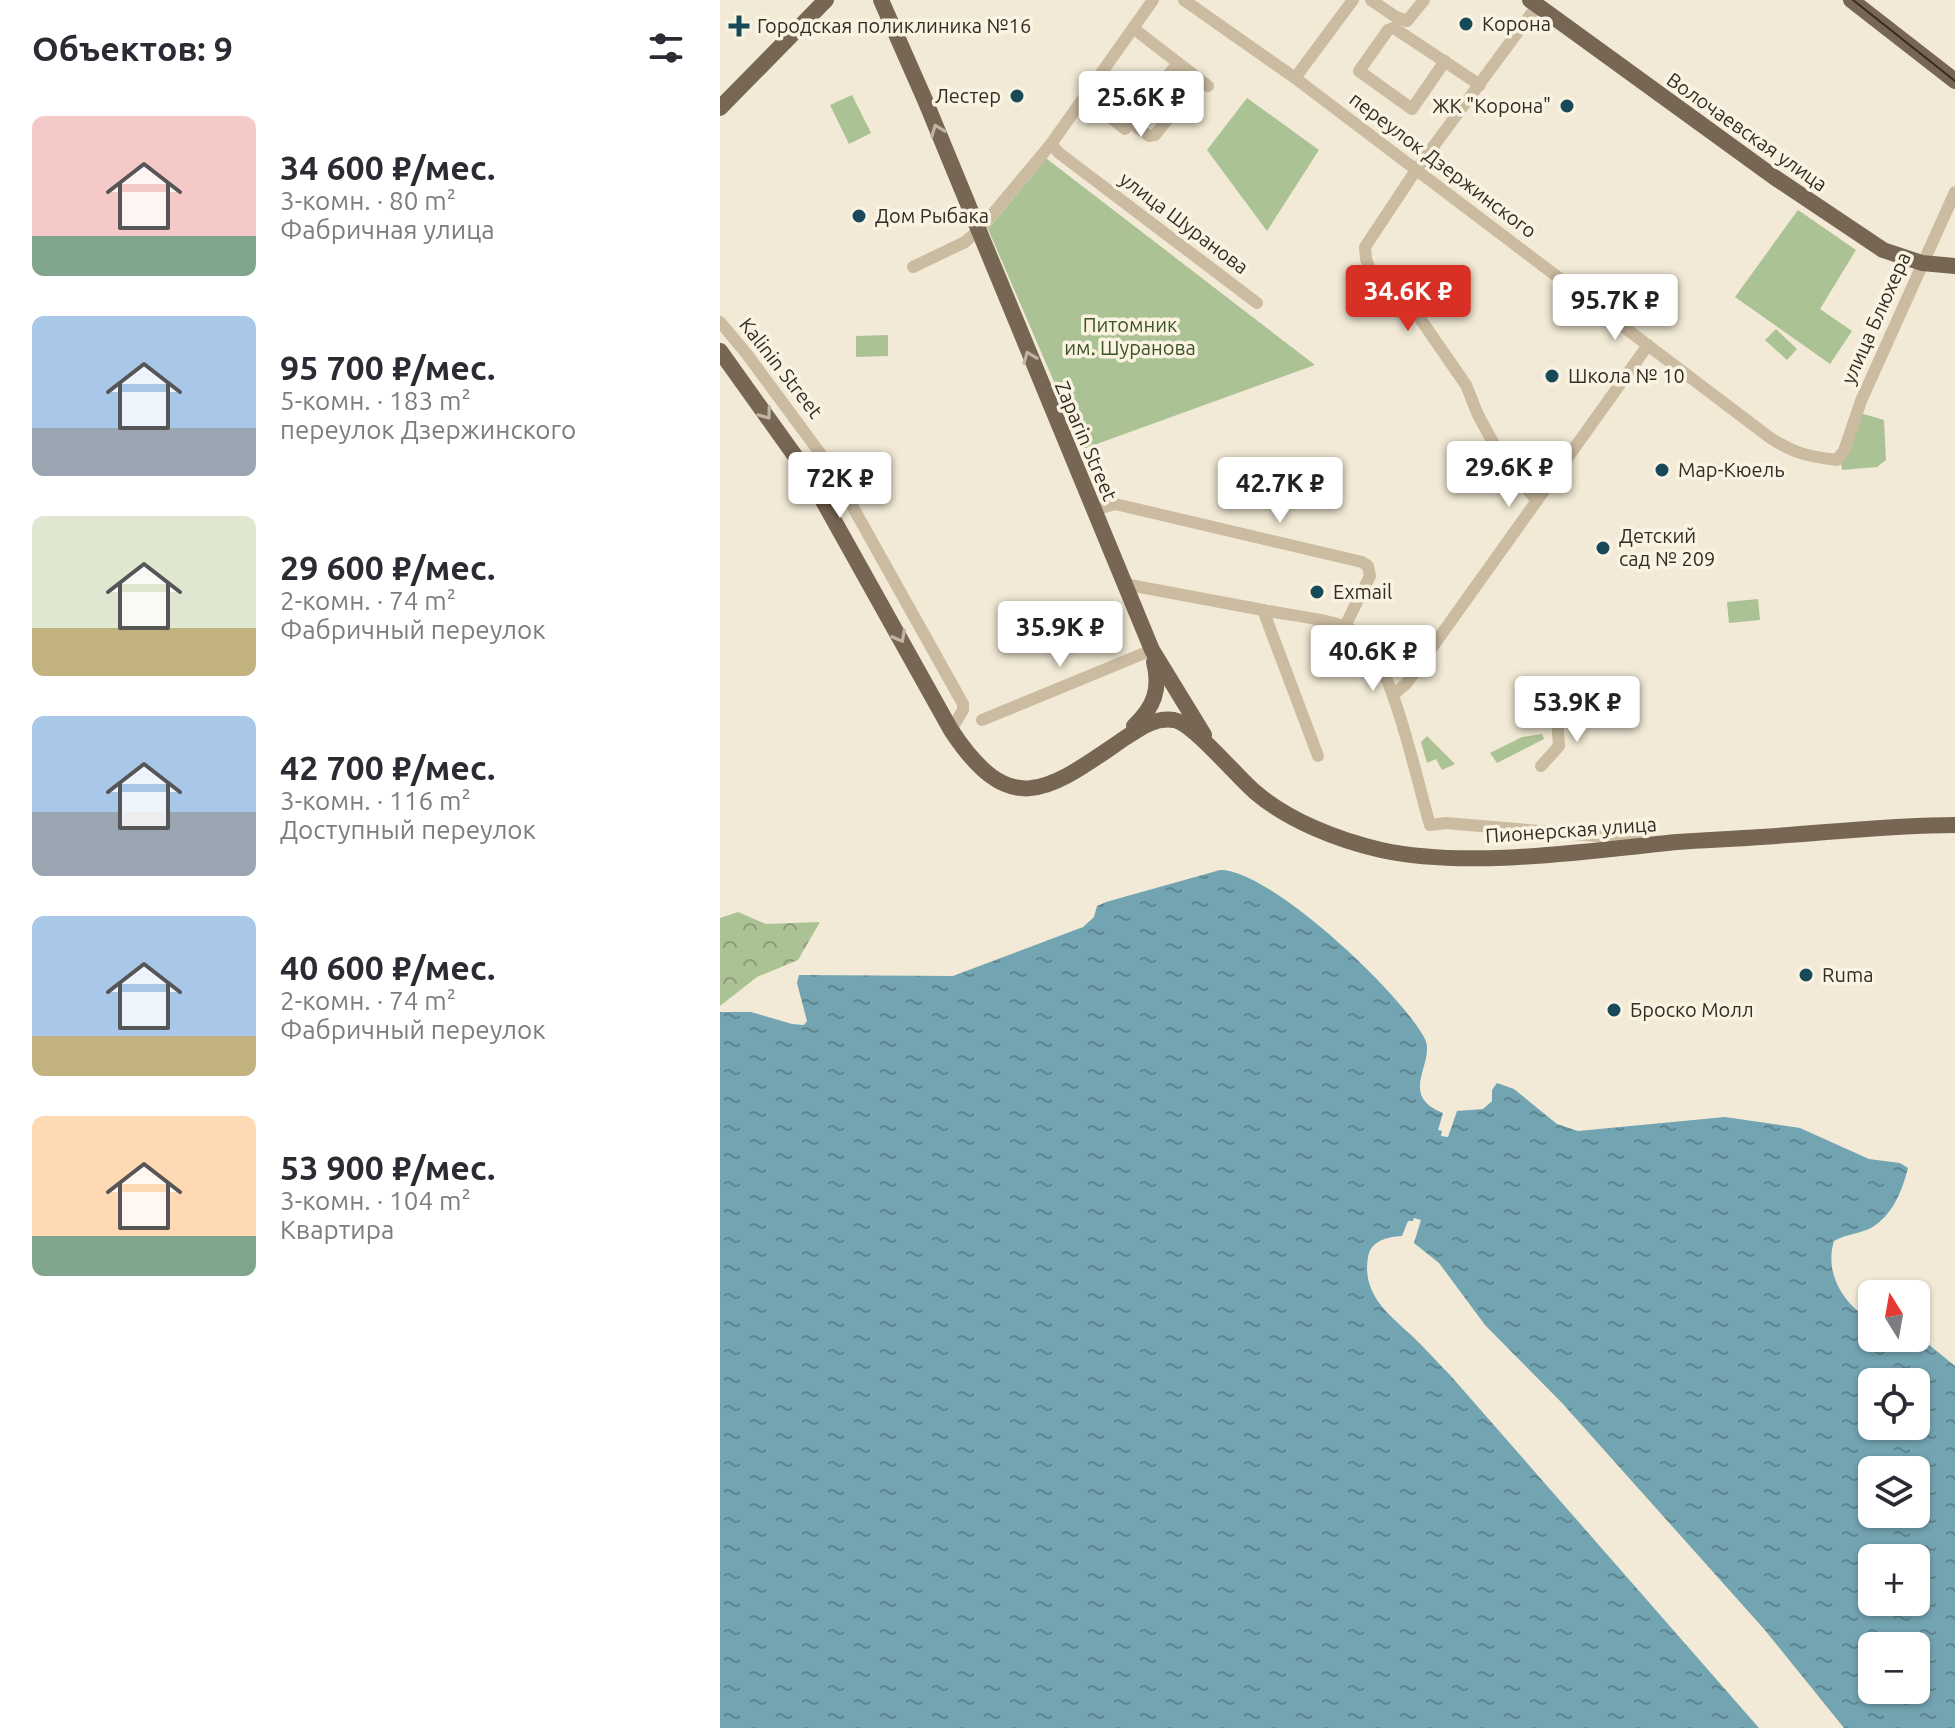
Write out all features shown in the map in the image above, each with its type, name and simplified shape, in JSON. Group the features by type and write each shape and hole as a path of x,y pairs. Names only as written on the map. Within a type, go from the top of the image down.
{"main road":[{"path":"723,100 826,0"},
{"name":"Zaparin Street","path":"881,0 1152,650 1218,756"},
{"path":"1851,0 1955,81"},
{"name":"Волочаевская улица","path":"1534,3 1750,160 1883,250 1922,263 1955,266"},
{"name":"Kalinin Street","path":"720,351 808,474 951,730 976,764 1002,783 1018,788 1037,787 1063,780 1109,749"},
{"path":"1109,749 1150,710 1156,697 1152,650"},
{"path":"1109,749 1147,724 1163,719 1178,720 1218,756"},
{"name":"Пионерская улица","path":"1218,756 1257,794 1283,812 1315,827 1381,850 1460,857 1595,851 1898,826 1955,825"}],"street":[{"path":"913,267 965,242 977,229 1051,144 1153,0"},
{"name":"переулок Дзержинского","path":"1184,0 1295,78 1792,452 1837,460"},
{"path":"1295,78 1353,0"},
{"path":"1371,0 1407,21 1424,0"},
{"path":"1534,3 1365,247 1370,270 1410,304 1466,385 1501,457 1537,501"},
{"path":"1131,123 1149,136 1155,135 1203,82 1133,28"},
{"path":"1445,61 1412,109 1359,71 1391,29 1445,61 1480,85"},
{"path":"1085,97 1125,129 1178,63"},
{"name":"улица Шуранова","path":"1051,144 1257,303"},
{"name":"улица Блюхера","path":"1837,460 1844,451 1861,401 1955,192"},
{"name":"Kalinin Street","path":"720,322 746,353 838,481 963,704 963,710 951,730"},
{"path":"1393,695 1406,684 1648,345"},
{"path":"1094,510 1115,504 1362,562 1368,566 1370,576 1345,626"},
{"path":"1124,584 1345,626 1360,634 1393,695 1430,825 1446,823 1679,842"},
{"path":"1263,610 1318,756"},
{"path":"982,720 1152,650"},
{"path":"1541,766 1559,746 1556,703"}],"green space":[{"path":"852,95 871,133 849,144 830,105"},
{"path":"1247,98 1319,150 1267,231 1207,150"},
{"name":"Питомник им. Шуранова","path":"1046,159 1315,365 1083,449 988,229"},
{"path":"1798,210 1856,250 1820,309 1852,331 1830,364 1735,297"},
{"path":"1776,329 1797,349 1787,360 1765,340"},
{"path":"888,335 888,356 856,357 856,336"},
{"path":"1860,413 1884,420 1886,460 1877,467 1842,470 1840,457"},
{"path":"1758,599 1760,620 1729,623 1727,602"},
{"path":"1542,734 1544,739 1497,763 1490,753 1522,737"},
{"path":"1427,736 1455,764 1442,770 1436,759 1427,763 1421,742"},
{"path":"738,912 766,924 820,922 798,960 757,977 720,1006 720,918"}],"water":[{"path":"1220,870 1242,875 1270,890 1333,937 1412,1019 1427,1048 1421,1078 1422,1097 1429,1106 1443,1113 1438,1130 1442,1131 1441,1136 1448,1137 1457,1111 1483,1109 1492,1101 1492,1090 1497,1083 1514,1089 1557,1124 1578,1131 1725,1117 1800,1128 1869,1159 1900,1163 1908,1168 1899,1194 1879,1223 1834,1241 1832,1265 1839,1287 1858,1310 1858,1352 1930,1352 1930,1345 1955,1366 1955,1728 1844,1728 1764,1629 1562,1403 1485,1325 1439,1263 1414,1243 1421,1220 1414,1218 1408,1221 1402,1236 1381,1240 1370,1251 1367,1270 1378,1301 1450,1375 1759,1728 720,1728 720,1012 751,1012 804,1025 807,1021 797,983 799,975 953,976 1083,927 1094,917 1097,906"}],"tram line":[{"path":"1853,0 1955,81"}],"place":[{"name":"Корона","path":"1466,24"},
{"name":"Городская поликлиника №16","path":"739,26"},
{"name":"Лестер","path":"1017,96"},
{"name":"ЖК \"Корона\"","path":"1567,106"},
{"name":"Дом Рыбака","path":"859,216"},
{"name":"Школа № 10","path":"1552,376"},
{"name":"Мар-Кюель","path":"1662,470"},
{"name":"Детский сад № 209","path":"1603,548"},
{"name":"Exmail","path":"1317,592"},
{"name":"Ruma","path":"1806,975"},
{"name":"Броско Молл","path":"1614,1010"}]}
